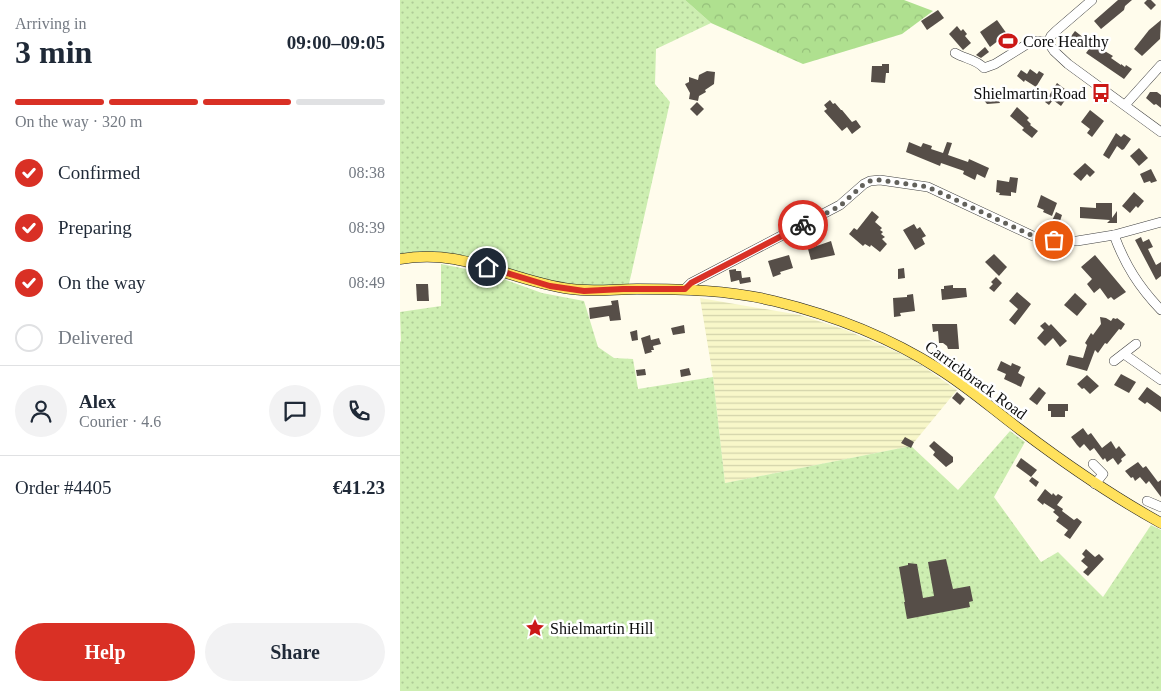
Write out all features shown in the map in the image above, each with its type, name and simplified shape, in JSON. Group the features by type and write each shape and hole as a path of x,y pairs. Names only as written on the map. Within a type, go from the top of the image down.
{"main road":[{"name":"Carrickbrack Road","path":"400,259 433,256 455,259 550,286 584,291 685,289 742,295 774,301 840,321 891,342 941,369 1095,484 1161,523"}],"street":[{"path":"1048,42 1056,31 1092,0"},
{"path":"955,53 980,64 984,68 995,64 1032,41 1048,42"},
{"path":"1048,42 1054,51 1068,64 1161,132"},
{"path":"1125,105 1161,65"},
{"path":"685,289 691,283 840,206 864,184 870,181 880,180 928,187 1033,236 1054,240 1077,241 1114,235 1161,222"},
{"path":"1114,235 1130,271 1148,297 1161,310"},
{"path":"1114,361 1136,344"},
{"path":"1124,354 1161,380"},
{"path":"1093,464 1103,474 1095,484"},
{"path":"1147,501 1161,507"}],"green space":[{"path":"400,0 685,0 711,23 656,49 655,84 670,102 629,284 588,289 546,280 490,263 400,255"},
{"path":"685,0 904,0 933,11 902,34 803,64 711,23"},
{"path":"441,264 486,273 542,293 584,301 598,347 614,358 633,359 638,389 713,377 725,483 911,446 958,490 1010,431 1025,442 994,497 1041,562 1058,552 1103,597 1151,525 1161,530 1161,691 400,691 400,312 441,306"},
{"path":"700,298 800,315 846,330 911,358 957,390 911,446 725,483 713,377"}],"building":[{"path":"1118,0 1132,0 1125,6 1124,10 1101,29 1094,21"},
{"path":"1147,0 1151,0 1156,5 1151,10 1144,3"},
{"path":"938,10 944,18 927,30 921,21"},
{"path":"997,20 1007,34 990,47 980,32"},
{"path":"1161,20 1160,39 1142,56 1134,49 1149,30"},
{"path":"957,26 961,31 963,29 967,34 965,36 971,43 963,50 949,34"},
{"path":"1075,31 1084,38 1086,35 1095,41 1093,44 1113,56 1111,58 1121,65 1125,67 1126,65 1132,69 1124,79 1086,53 1089,49 1069,39"},
{"path":"985,47 989,52 981,58 976,55"},
{"path":"882,64 889,64 889,73 886,73 885,83 871,82 872,66 882,66"},
{"path":"1030,69 1037,74 1039,71 1044,74 1036,87 1025,80 1024,82 1017,76 1021,70 1027,74"},
{"path":"707,71 715,72 714,84 699,96 698,101 689,99 690,93 685,84 689,82 689,77 698,80 699,75"},
{"path":"1057,83 1070,93 1061,106 1053,100 1049,105 1045,102"},
{"path":"983,87 994,97 998,93 1003,97 999,101 1000,103 987,104 978,93"},
{"path":"1150,92 1157,92 1161,95 1161,108 1146,98"},
{"path":"830,100 852,122 856,120 861,127 852,134 847,127 842,131 824,111 827,109 824,105"},
{"path":"697,102 704,109 697,116 690,109"},
{"path":"1017,107 1029,118 1027,120 1030,125 1038,131 1032,138 1010,116"},
{"path":"1090,110 1104,121 1092,137 1087,133 1090,129 1081,122"},
{"path":"1116,133 1121,137 1124,134 1131,139 1122,150 1117,146 1109,159 1103,155"},
{"path":"909,142 921,147 923,143 932,146 931,149 943,153 947,142 952,143 948,155 968,162 969,159 989,168 985,178 977,174 975,180 963,174 964,171 941,163 940,166 906,152"},
{"path":"1139,148 1148,158 1139,166 1130,156"},
{"path":"1085,163 1095,172 1090,177 1087,174 1081,181 1073,174"},
{"path":"1151,169 1157,181 1144,183 1140,174"},
{"path":"1010,177 1018,178 1016,193 1011,192 1011,196 999,195 1000,193 996,192 997,180 1009,182"},
{"path":"1134,192 1144,201 1130,213 1122,206"},
{"path":"1041,195 1057,203 1052,216 1037,207"},
{"path":"1096,203 1112,203 1112,218 1117,211 1117,223 1107,223 1110,220 1080,218 1080,207 1096,208"},
{"path":"872,211 879,217 875,222 882,228 880,230 883,232 881,234 885,237 882,239 887,244 880,252 871,245 870,247 865,244 863,246 849,234 854,228 857,230"},
{"path":"1056,212 1062,215 1059,224 1052,221"},
{"path":"914,224 917,229 920,227 926,236 922,238 925,244 915,250 903,230"},
{"path":"1141,237 1143,242 1149,239 1153,247 1148,249 1156,265 1161,262 1161,276 1156,280 1135,240"},
{"path":"831,241 835,255 811,260 808,249"},
{"path":"994,254 1007,267 999,276 985,262"},
{"path":"789,255 793,268 780,272 781,274 773,277 768,261"},
{"path":"1095,255 1126,292 1114,300 1111,297 1108,299 1100,288 1094,293 1087,284 1092,279 1081,267"},
{"path":"904,268 905,278 898,279 898,269"},
{"path":"736,269 736,271 741,271 742,278 750,277 751,282 740,284 739,280 731,282 729,270"},
{"path":"996,277 1002,283 994,292 989,288 993,284 991,282"},
{"path":"416,284 428,284 429,301 417,301"},
{"path":"953,285 953,288 966,288 967,297 942,300 941,289 944,289 944,286"},
{"path":"1017,292 1031,304 1015,325 1009,320 1018,309 1009,301"},
{"path":"1075,293 1087,304 1077,316 1064,305"},
{"path":"913,294 915,311 900,313 901,316 894,317 893,298 907,297 907,295"},
{"path":"618,300 621,320 610,321 609,316 590,319 589,308 612,305 611,301"},
{"path":"1100,317 1111,321 1113,318 1117,318 1125,324 1107,344 1105,343 1098,353 1095,350 1087,371 1066,365 1069,355 1083,358 1087,345 1085,343 1091,333 1093,335 1101,324"},
{"path":"1045,322 1049,326 1051,324 1067,341 1060,347 1053,338 1045,346 1037,338 1044,330 1040,326"},
{"path":"932,324 957,324 959,349 948,349 943,343 939,343 938,331 933,332"},
{"path":"684,325 685,333 673,335 671,328"},
{"path":"637,330 638,340 632,341 630,332"},
{"path":"650,335 651,340 659,338 661,344 653,346 654,350 651,350 652,352 645,354 641,338"},
{"path":"1001,361 1011,366 1012,363 1021,367 1018,373 1025,377 1021,387 1004,379 1006,374 997,370"},
{"path":"689,368 691,375 681,377 680,370"},
{"path":"645,369 646,375 637,376 636,370"},
{"path":"1121,374 1136,382 1129,393 1114,385"},
{"path":"1087,375 1099,386 1090,394 1077,384"},
{"path":"1039,387 1046,393 1037,405 1029,399"},
{"path":"1147,387 1161,397 1161,412 1147,402 1145,404 1138,399"},
{"path":"957,392 965,399 960,405 952,398"},
{"path":"1048,404 1068,404 1068,411 1065,411 1065,417 1051,417 1051,411 1048,411"},
{"path":"1083,428 1088,435 1091,433 1102,448 1111,441 1116,449 1119,446 1126,455 1121,459 1122,461 1118,465 1113,458 1107,462 1105,458 1103,460 1094,448 1090,451 1084,444 1080,448 1071,437"},
{"path":"905,437 914,442 911,448 901,443"},
{"path":"934,441 953,457 953,462 946,467 933,455 935,452 929,446"},
{"path":"1021,458 1037,470 1031,477 1016,466"},
{"path":"1138,462 1143,468 1146,466 1158,482 1161,480 1161,497 1149,481 1146,484 1140,477 1135,481 1125,471"},
{"path":"1032,477 1039,482 1036,487 1029,481"},
{"path":"1045,489 1052,495 1053,493 1056,496 1058,494 1063,497 1057,505 1074,520 1077,518 1082,522 1070,539 1064,535 1068,530 1056,521 1059,517 1053,512 1055,510 1037,500"},
{"path":"1086,549 1095,557 1099,554 1104,559 1088,576 1083,572 1088,567 1081,561 1085,557 1082,554"},
{"path":"946,559 953,589 970,586 973,601 969,602 970,607 907,619 899,567 908,565 908,563 917,564 923,598 934,596 928,562"}],"way so far":[{"path":"803,225 840,206 864,184 880,180 928,187 1033,236 1054,240"}],"place":[{"name":"Core Healthy","path":"1008,41"},
{"name":"Shielmartin Road","path":"1101,93"},
{"name":"Shielmartin Hill","path":"535,628"}],"route":[{"path":"487,267 550,286 584,291 685,289 691,283 803,225"}]}
